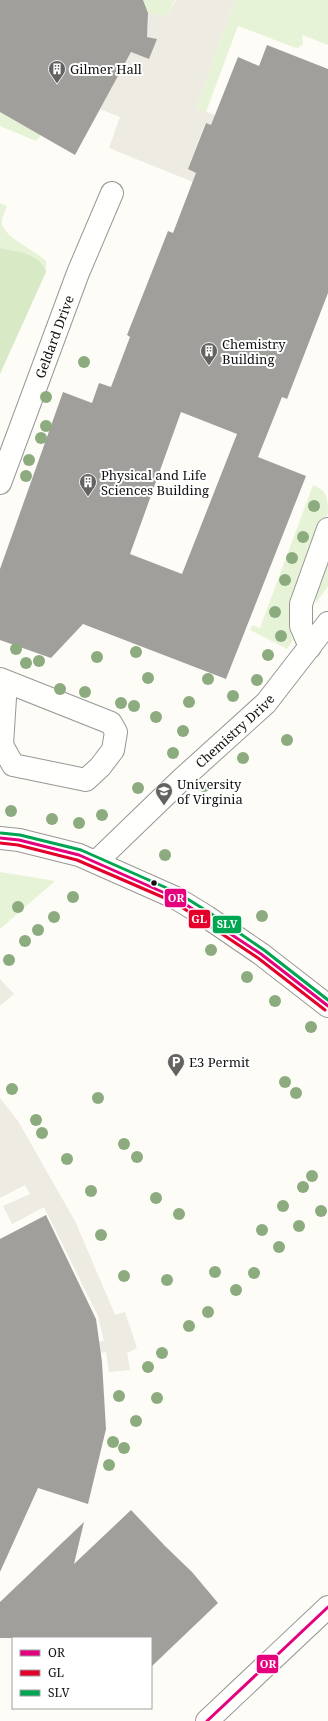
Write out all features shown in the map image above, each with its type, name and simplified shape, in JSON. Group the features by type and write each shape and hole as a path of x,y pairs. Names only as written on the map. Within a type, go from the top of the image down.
{"street":[{"name":"Geldard Drive","path":"1,479 78,273 112,193"},
{"path":"310,647 302,626 301,604 328,529"},
{"name":"Chemistry Drive","path":"96,862 182,779 266,703 328,623"},
{"path":"3,680 111,723 116,732 113,750 100,767 86,780 13,765 2,745 3,680"},
{"path":"0,838 19,840 79,855 176,898 261,954 328,1006"},
{"path":"207,1721 328,1607"}],"green space":[{"path":"143,0 175,0 168,14 161,15 148,13"},
{"path":"235,0 328,0 328,45 302,35 303,44 298,48 293,47 238,26 206,112 196,108"},
{"path":"0,112 41,135 36,141 0,126"},
{"path":"0,203 7,206 2,220 3,228 13,238 46,261 46,272 43,265 33,257 21,252 0,248"},
{"path":"0,248 21,252 33,257 43,265 46,272 0,374"},
{"path":"313,485 324,492 328,503 328,512 291,608 289,624 293,640 287,649 250,630 252,625 260,628"},
{"path":"328,565 328,586 316,603 316,595"},
{"path":"0,872 55,881 0,929"}],"shaded area":[{"path":"176,0 235,0 196,108 220,117 216,127 205,123 188,169 197,173 193,182 109,148 120,117 100,109 131,52 149,59 157,39 147,37 148,13 161,15 168,14"},
{"path":"0,979 14,994 0,1006"},
{"path":"0,1098 18,1121 76,1223 115,1315 125,1312 137,1348 127,1353 130,1370 109,1372 106,1352 52,1361 51,1350 104,1341 98,1316 44,1207 12,1224 3,1206 30,1194 25,1185 0,1198"}],"building":[{"name":"Gilmer Hall","path":"0,0 143,0 148,13 147,37 157,39 149,59 131,52 75,155 0,112"},
{"name":"Chemistry Building","path":"267,45 328,69 328,293 287,399 282,397 258,457 306,476 226,679 83,624 51,658 0,640 0,569 63,392 92,403 99,383 111,387 130,337 127,335 168,231 173,233 196,173 188,169 206,123 211,125 238,57 259,66","holes":["181,412 237,434 182,574 130,554"]},
{"path":"46,1215 96,1319 102,1362 106,1429 88,1504 38,1488 0,1572 0,1239"},
{"path":"131,1510 192,1572 218,1603 152,1666 152,1637 0,1638 0,1602 84,1522 74,1564"}],"transit line":[{"name":"SLV","path":"1,833 20,835 81,850 178,893 264,950 328,1000"},
{"name":"OR","path":"0,838 19,840 79,855 176,898 261,954 328,1006"},
{"name":"GL","path":"0,843 18,845 77,860 174,902 258,958 325,1010"},
{"name":"OR","path":"207,1721 328,1607"}],"place":[{"name":"Gilmer Hall","path":"57,84"},
{"name":"Chemistry Building","path":"209,366"},
{"name":"Physical and Life Sciences Building","path":"88,497"},
{"name":"University of Virginia","path":"164,806"},
{"name":"E3 Permit","path":"176,1077"}]}
